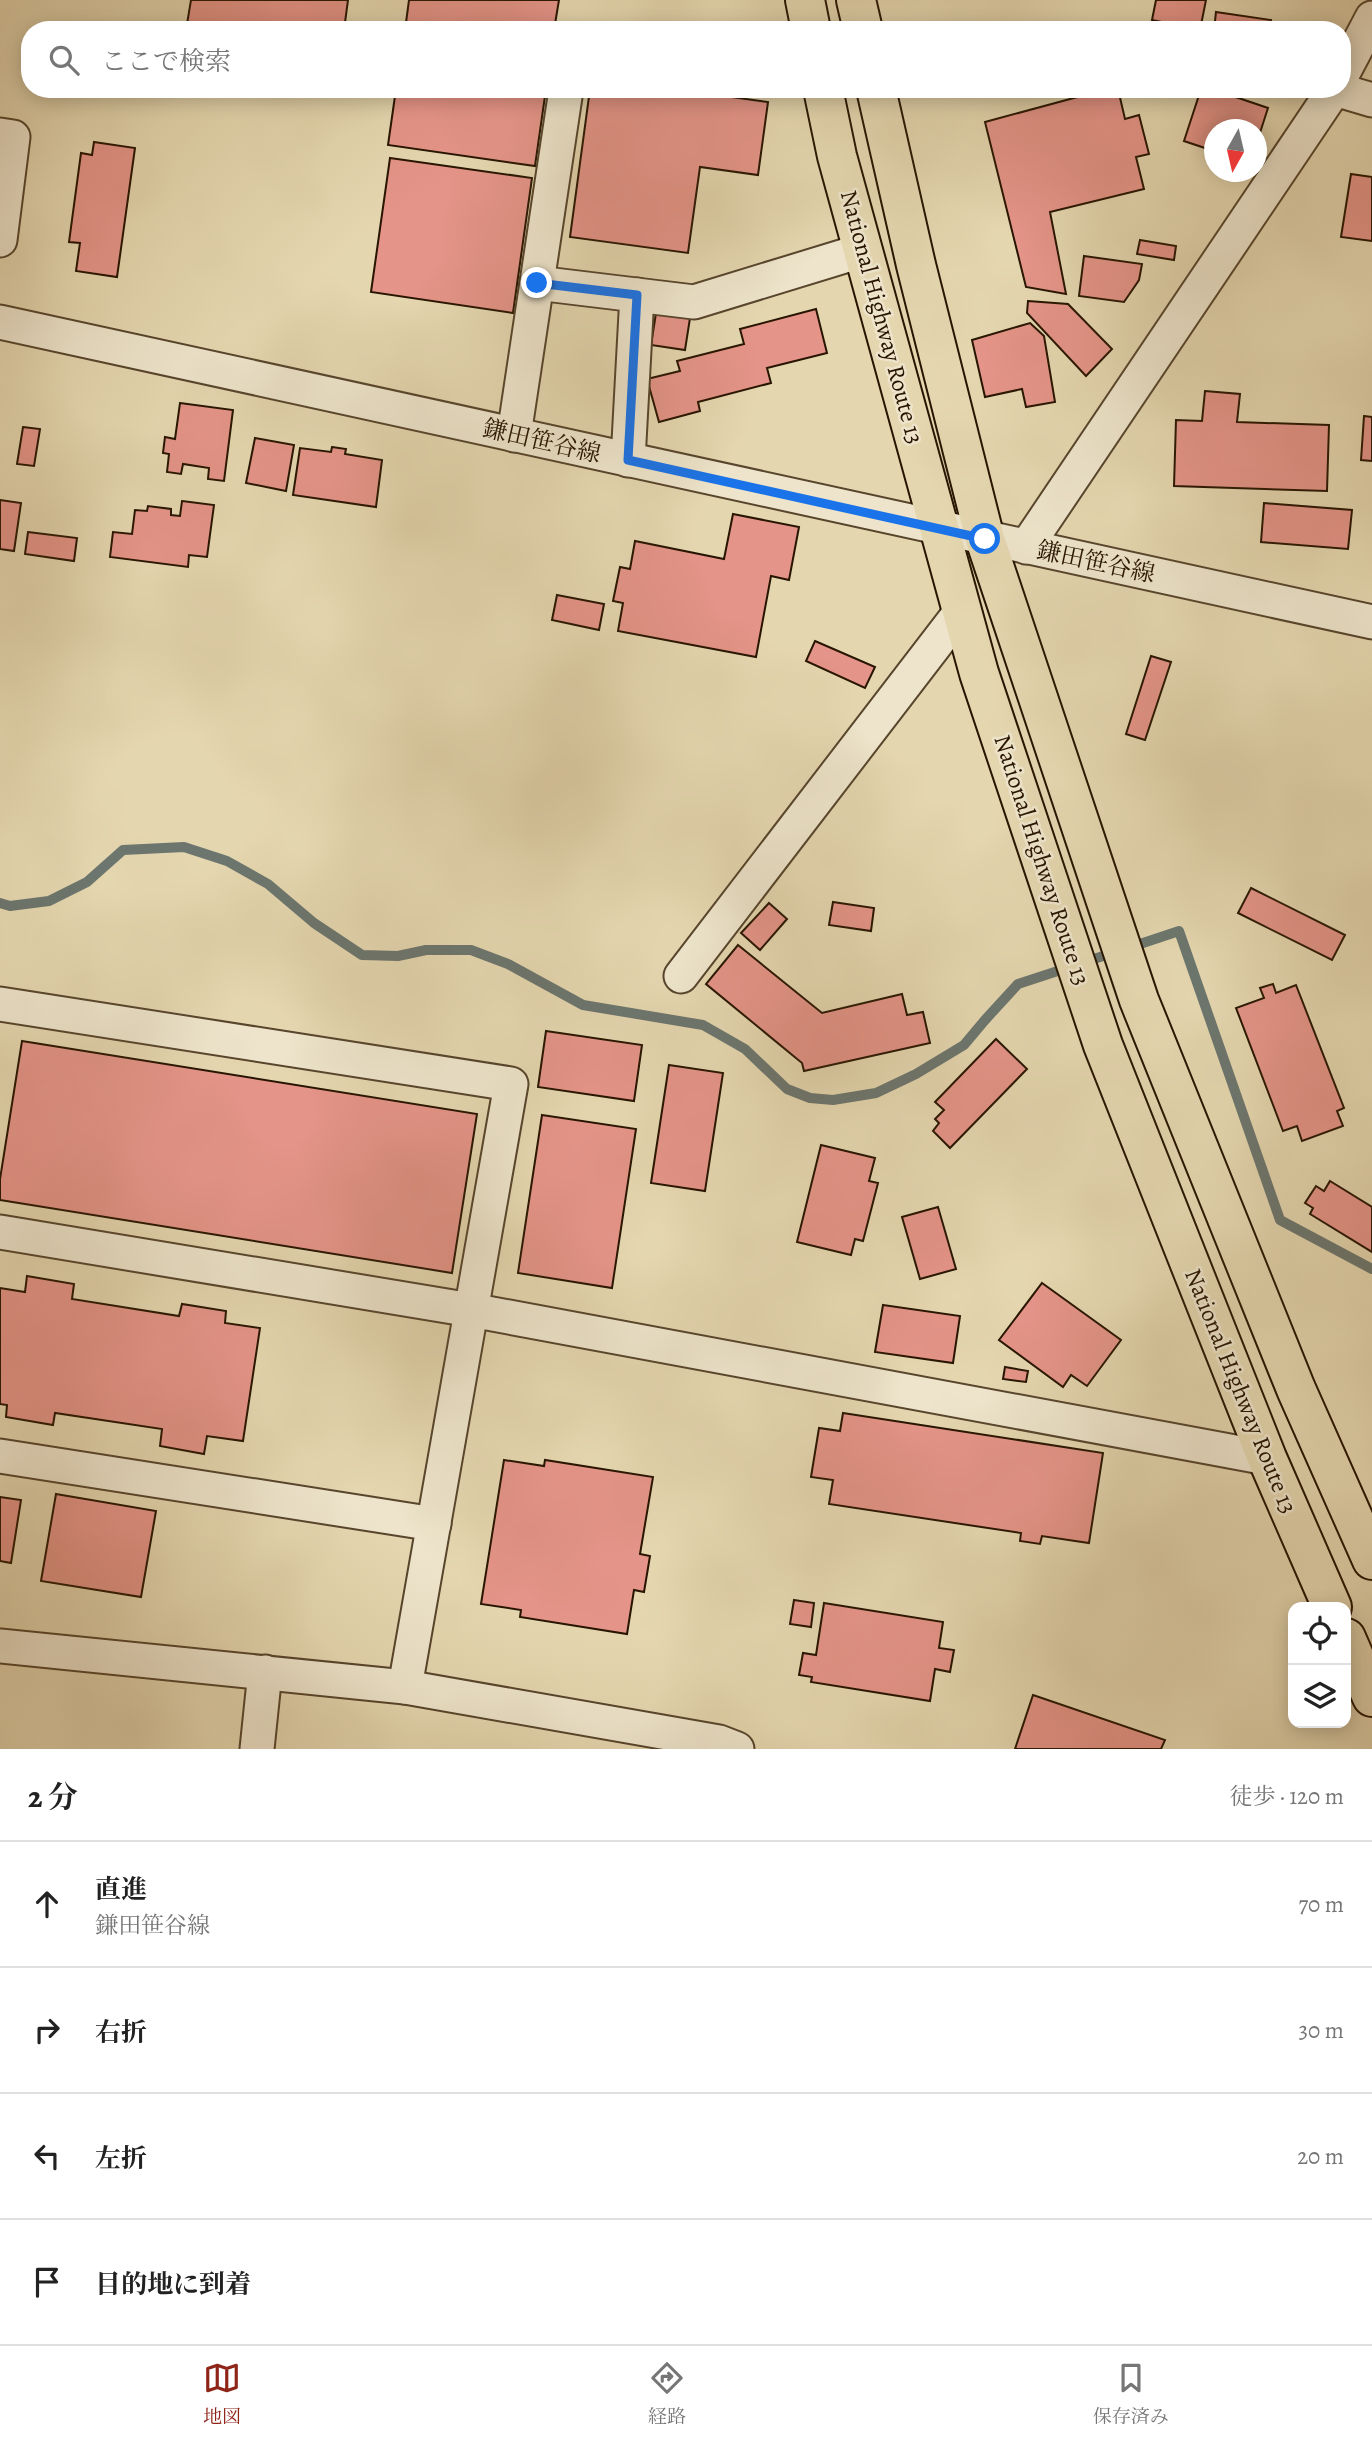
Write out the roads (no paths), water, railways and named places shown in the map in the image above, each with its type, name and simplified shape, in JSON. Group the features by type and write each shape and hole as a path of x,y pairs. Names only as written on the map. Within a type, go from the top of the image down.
{"highway":[{"path":"804,0 809,21"},
{"path":"856,0 861,21"},
{"name":"National Highway Route 13","path":"825,98 837,156 979,673 1103,1045 1267,1458 1330,1602"},
{"name":"National Highway Route 13","path":"878,98 916,265 985,539 1139,1000 1296,1389 1372,1560"},
{"path":"1351,1650 1372,1698"}],"street":[{"path":"1351,58 1372,18"},
{"path":"1351,94 1372,100"},
{"path":"514,435 565,98"},
{"path":"1026,547 1330,98"},
{"path":"0,135 13,137 0,240"},
{"path":"537,283 694,302 864,250"},
{"path":"628,460 637,295"},
{"name":"鎌田笹谷線","path":"0,322 1372,622"},
{"path":"681,976 962,610"},
{"path":"0,1004 511,1084 405,1687"},
{"path":"0,1232 471,1310 1267,1458"},
{"path":"0,1455 434,1524"},
{"path":"0,1646 405,1687 719,1742 737,1749"},
{"path":"257,1749 265,1672"}],"waterway":[{"path":"0,903 10,906 49,901 87,882 123,850 184,847 227,861 268,884 314,923 362,955 398,956 426,950 471,950 508,964 583,1005 703,1025 745,1049 787,1089 810,1098 833,1100 876,1093 916,1074 964,1045 1018,984 1070,967"},
{"path":"1131,947 1179,931 1280,1220 1372,1269"},
{"path":"1084,962 1116,952"}]}
